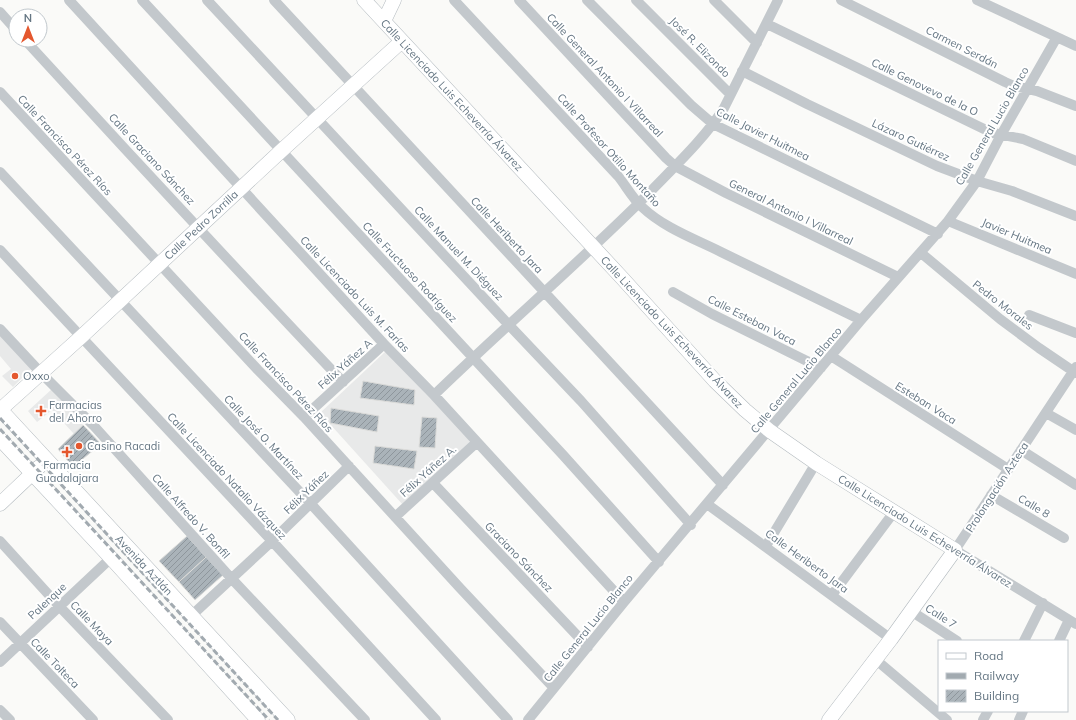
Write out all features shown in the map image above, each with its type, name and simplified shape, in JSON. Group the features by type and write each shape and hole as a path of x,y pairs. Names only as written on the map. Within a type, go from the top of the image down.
{"street":[{"name":"Calle Licenciado Luis M. Farías","path":"69,0 384,344 434,395 476,443 624,602"},
{"name":"Calle Fructuoso Rodríguez","path":"142,0 659,562"},
{"name":"Calle Manuel M. Diéguez","path":"207,0 581,401 691,524"},
{"name":"Calle Heriberto Jara","path":"274,0 723,485"},
{"name":"Calle Licenciado Luis Echeverría Álvarez","path":"364,0 715,381 745,410 816,463 1073,622"},
{"path":"384,21 394,0"},
{"name":"Calle Profesor Otilio Montaño","path":"454,0 618,176 638,203 656,219 861,320"},
{"name":"Calle General Antonio I Villarreal","path":"519,0 675,166"},
{"name":"Calle Javier Huitmea","path":"587,0 691,105 713,124 938,234"},
{"name":"José R. Elizondo","path":"636,0 730,94"},
{"path":"714,0 757,43"},
{"path":"434,395 638,203 675,166 713,124 724,108 778,0"},
{"name":"Carmen Serdán","path":"841,0 1005,82 1014,86 1028,88 1076,106"},
{"path":"977,0 989,2 1076,46"},
{"path":"0,12 8,21"},
{"name":"Calle Genovevo de la O","path":"767,24 984,130 1023,140 1076,161"},
{"name":"Calle General Lucio Blanco","path":"528,720 624,602 861,320 938,234 977,181 1001,135 1057,37"},
{"name":"Calle Pedro Zorrilla","path":"0,410 402,41"},
{"name":"Calle Graciano Sánchez","path":"32,48 342,382"},
{"name":"Lázaro Gutiérrez","path":"742,71 937,166 977,181 1012,191 1076,216"},
{"name":"Calle Francisco Pérez Ríos","path":"0,92 159,264 350,466 460,588 554,688"},
{"name":"General Antonio I Villarreal","path":"675,166 726,194 898,277"},
{"name":"Calle José O. Martínez","path":"0,172 311,504 508,720"},
{"name":"Javier Huitmea","path":"948,221 1076,274"},
{"name":"Calle Licenciado Natalio Vázquez","path":"0,250 272,541 436,720"},
{"name":"Pedro Morales","path":"921,253 1000,319 1075,370"},
{"name":"Calle Esteban Vaca","path":"673,292 712,314 821,368"},
{"path":"1029,315 1076,333"},
{"name":"Calle Alfredo V. Bonfil","path":"0,329 94,426 231,578 365,720"},
{"name":"Félix Yáñez A","path":"304,417 384,344"},
{"name":"Esteban Vaca","path":"831,356 1008,469"},
{"name":"Prolongación Azteca","path":"834,718 874,659 891,639 955,550 1075,370"},
{"name":"Avenida Aztlán","path":"0,410 288,720"},
{"path":"1046,413 1076,430"},
{"name":"Avenida Aztlán","path":"0,439 111,558 258,720"},
{"name":"Félix Yáñez A.","path":"395,517 476,443"},
{"path":"1021,450 1076,485"},
{"path":"0,504 46,460"},
{"path":"766,546 816,463"},
{"name":"Félix Yáñez","path":"191,616 350,466"},
{"name":"Graciano Sánchez","path":"433,483 588,647"},
{"name":"Calle 8","path":"992,495 1064,538"},
{"name":"Calle Heriberto Jara","path":"707,504 891,639"},
{"path":"832,595 894,512"},
{"name":"Calle Maya","path":"0,541 59,606 168,720"},
{"name":"Palenque","path":"0,662 111,558"},
{"path":"1024,640 1043,603"},
{"name":"Calle 7","path":"911,611 954,640"},
{"name":"Calle Tolteca","path":"0,622 93,720"},
{"path":"1059,640 1073,622"},
{"path":"874,659 947,720"},
{"path":"0,710 10,720"}],"shaded area":[{"path":"0,335 32,368 13,387 2,376 11,369 0,356"},
{"path":"386,351 472,441 403,505 320,413"},
{"path":"53,388 83,425 74,434 52,410 37,422 28,411"}],"building":[{"path":"363,381 415,390 414,405 360,398"},
{"path":"331,408 379,416 377,432 330,423"},
{"path":"422,417 437,418 435,448 419,447"},
{"name":"Casino Racadi","path":"83,425 101,444 73,467 58,449"},
{"path":"375,446 417,451 414,469 373,463"},
{"path":"187,536 206,557 179,582 159,561"},
{"path":"206,557 223,575 195,600 179,582"}],"railway":[{"path":"0,418 278,720"},
{"path":"0,429 269,720"}],"place":[{"name":"Oxxo","path":"15,376"},
{"name":"Farmacias del Ahorro","path":"41,411"},
{"name":"Casino Racadi","path":"79,446"},
{"name":"Farmacia Guadalajara","path":"67,452"}]}
